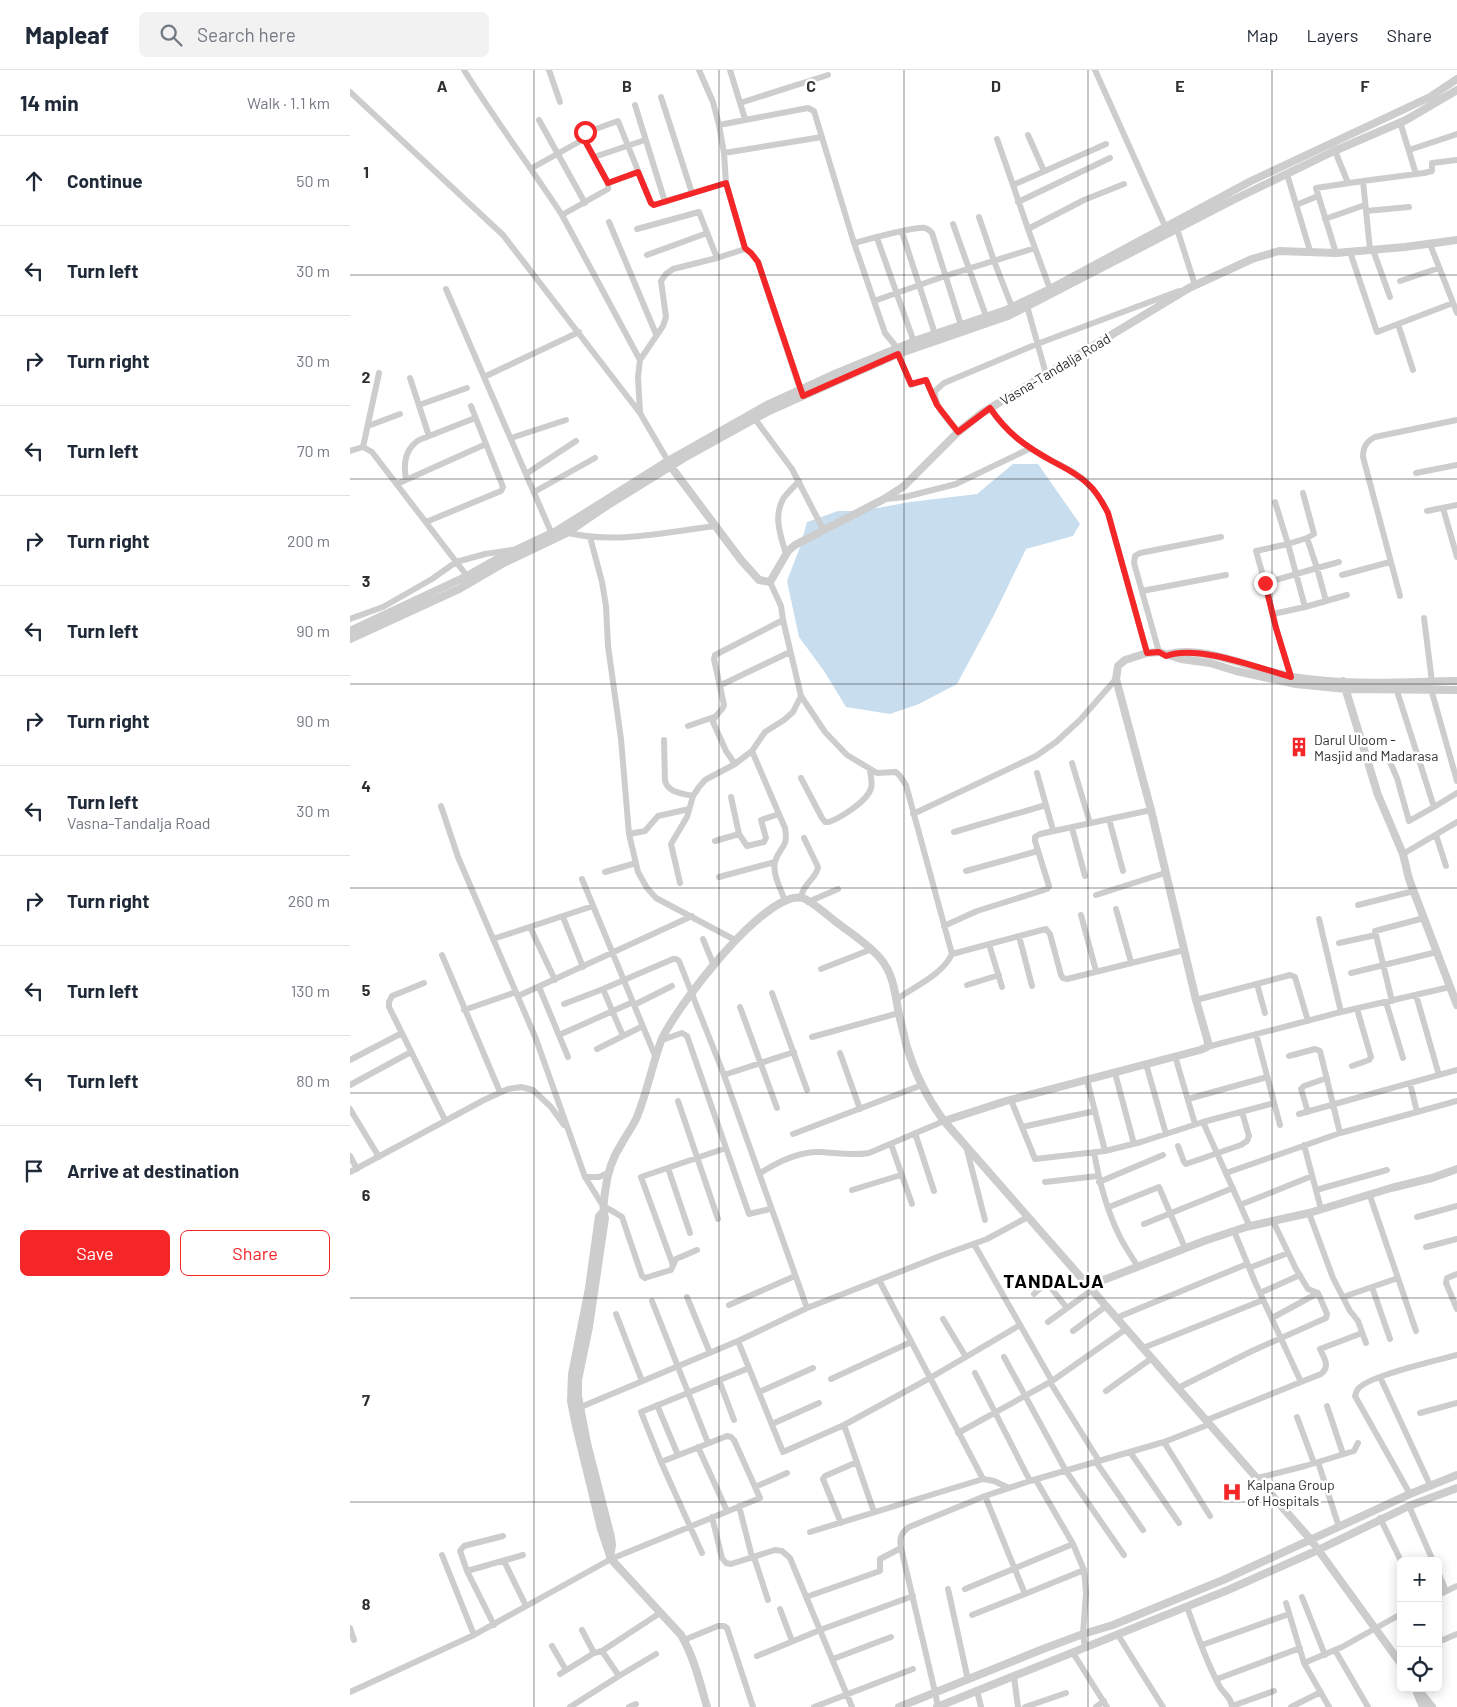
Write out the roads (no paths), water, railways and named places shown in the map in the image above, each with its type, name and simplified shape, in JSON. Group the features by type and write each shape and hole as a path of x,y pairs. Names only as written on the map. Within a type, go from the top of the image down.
{"street":[{"path":"464,70 486,106 532,168 562,215 640,360"},
{"path":"549,70 560,102"},
{"path":"699,70 713,102 719,125 724,153 726,183 745,248 758,262 802,393"},
{"path":"1095,70 1165,226"},
{"path":"733,71 745,119"},
{"path":"740,103 828,75"},
{"path":"898,351 1008,316 1050,289 1165,226 1251,181 1430,97 1457,79"},
{"path":"350,631 467,576 555,531 767,405 802,393 898,351 914,342 1031,302 1287,174 1400,122 1457,90"},
{"path":"350,92 503,235 640,413 669,464 715,526 759,580 770,582 781,606 801,696 825,732 848,755 877,773 896,772 906,785 952,954 941,970 896,999"},
{"path":"661,98 692,193"},
{"path":"634,105 665,202"},
{"path":"719,125 808,108 814,111 854,243 885,333 898,351 911,384 926,380 937,405 958,432"},
{"path":"539,120 585,202"},
{"path":"562,215 608,189 608,183 583,136 585,132 618,121 651,203 656,205 726,183"},
{"path":"1400,122 1416,174"},
{"path":"1028,134 1044,171"},
{"path":"1409,150 1457,134"},
{"path":"724,153 822,137"},
{"path":"532,168 584,139"},
{"path":"997,139 1050,289"},
{"path":"594,157 645,140"},
{"path":"1013,185 1106,144"},
{"path":"1335,151 1348,183"},
{"path":"1018,202 1110,158"},
{"path":"1336,253 1316,188 1432,171 1432,163 1457,160"},
{"path":"608,183 638,172"},
{"path":"1287,174 1310,251"},
{"path":"1363,181 1365,208 1372,250 1390,297"},
{"path":"1028,228 1084,200 1124,184"},
{"path":"1296,204 1318,196"},
{"path":"1325,219 1365,208 1409,207"},
{"path":"637,230 698,212 717,258"},
{"path":"979,217 1012,307"},
{"path":"609,222 656,334"},
{"path":"953,224 986,316"},
{"path":"854,243 902,232 928,229 932,233 961,325"},
{"path":"934,399 935,391 944,383 1037,344 1192,286 1177,229"},
{"path":"902,232 935,334"},
{"path":"647,255 707,233"},
{"path":"877,238 914,342"},
{"name":"Vasna-Tandalja Road","path":"770,582 786,554 795,545 884,499 904,486 958,432 990,408 1192,286 1252,259 1279,251 1336,253 1457,240"},
{"path":"1430,244 1457,313"},
{"path":"640,413 638,384 640,360 663,326 666,317 661,281 673,269 717,258 745,248"},
{"path":"874,301 945,276 1035,248"},
{"path":"1350,252 1376,332 1453,303"},
{"path":"1400,281 1439,268"},
{"path":"446,289 534,492 555,531"},
{"path":"1031,302 1037,344 1046,374"},
{"path":"1398,324 1413,370"},
{"path":"484,377 579,332"},
{"path":"363,447 379,373"},
{"path":"410,378 429,436"},
{"path":"419,405 467,388"},
{"path":"350,639 459,589 502,564 567,533 669,464 802,393"},
{"path":"426,522 501,491 503,488 471,406"},
{"path":"990,408 1010,433 1031,448 1072,471 1088,484 1101,500 1108,513 1147,653"},
{"path":"368,426 400,414"},
{"path":"406,479 404,469 407,455 414,444 475,418"},
{"path":"755,419 792,469 823,529"},
{"path":"511,438 566,420"},
{"path":"1400,596 1363,457 1363,448 1367,442 1375,437 1457,420"},
{"path":"526,474 576,440"},
{"path":"397,484 486,444"},
{"path":"350,451 363,447 372,452 467,576"},
{"path":"884,499 905,497 956,484 1031,448"},
{"path":"534,492 595,458"},
{"path":"1416,473 1457,466"},
{"path":"786,554 778,526 780,510 783,499 799,481"},
{"path":"1291,677 1256,551 1288,544 1314,534 1304,493"},
{"path":"1275,502 1305,607"},
{"path":"1427,511 1457,505"},
{"path":"1443,508 1457,557"},
{"path":"555,531 590,537 639,535 715,526"},
{"path":"590,537 602,582 606,606 608,646 621,739 629,834 638,872 647,888 656,898 735,940"},
{"path":"1162,654 1134,563 1135,556 1140,553 1221,537"},
{"path":"1307,538 1326,601"},
{"path":"350,618 383,608 432,579 456,562 485,554 516,550"},
{"path":"1265,583 1339,562"},
{"path":"1342,575 1390,562"},
{"path":"1142,591 1226,575"},
{"path":"1272,614 1347,595"},
{"path":"1424,618 1431,685 1457,781"},
{"path":"688,726 714,717 723,709 721,685 715,656 783,620"},
{"path":"721,685 790,652"},
{"path":"1162,654 1176,652 1215,656 1291,677 1397,690 1457,681"},
{"path":"1207,1047 1208,1042 1196,1000 1151,810 1116,679 1118,666 1125,660 1147,653 1162,654 1210,663 1236,671 1296,684 1345,685 1365,683 1431,685 1457,690"},
{"path":"913,814 1036,756 1056,742 1080,720 1116,679"},
{"path":"1345,685 1378,796 1403,854 1414,891 1457,1005"},
{"path":"1397,690 1434,808"},
{"path":"680,883 671,844 686,817 693,796 705,780 735,764 752,751 765,732 793,712 801,696"},
{"path":"714,717 713,722 716,729 726,751 735,764"},
{"path":"664,740 664,781 667,787 670,790 693,796"},
{"path":"752,751 785,828 787,839 785,846 775,862 778,881 785,901"},
{"path":"1072,762 1090,823"},
{"path":"1390,762 1397,778 1409,821 1457,793"},
{"path":"800,778 822,818 825,822 829,822 861,802 867,796 872,788 870,769"},
{"path":"1037,773 1053,830"},
{"path":"731,796 739,834 746,846 764,842 766,838 761,820 779,814"},
{"path":"441,806 458,857 517,994 555,1090 585,1177 603,1209 622,1218 642,1276 645,1278 671,1270 676,1259 697,1250"},
{"path":"954,832 1046,806"},
{"path":"629,834 645,831 658,816 689,809"},
{"path":"944,926 977,911 1047,889 1049,886 1035,836 1053,830 1072,828 1151,810"},
{"path":"1109,819 1123,871"},
{"path":"1403,854 1457,822"},
{"path":"1072,828 1085,876"},
{"path":"715,841 739,834"},
{"path":"1436,835 1446,866"},
{"path":"804,838 818,867 818,872 805,885 802,891 805,900 872,949 881,958 889,972 895,989 898,1013 907,1047 922,1085 944,1121 1311,1540 1397,1657"},
{"path":"966,871 1038,851"},
{"path":"719,877 775,862"},
{"path":"605,872 636,863"},
{"path":"1096,895 1165,873"},
{"path":"582,878 656,1058"},
{"path":"707,1707 684,1640 610,1558 601,1529 577,1409 571,1401 572,1374 589,1288 599,1216 603,1209 608,1173 621,1144 638,1114 662,1040 692,994 714,966 735,940 759,918 777,904 790,899 805,900 838,889"},
{"path":"1358,905 1414,891"},
{"path":"493,939 593,906"},
{"path":"1116,908 1131,962"},
{"path":"1082,914 1096,971"},
{"path":"464,1010 539,987 692,916"},
{"path":"562,917 583,967"},
{"path":"1403,1058 1375,931 1424,918"},
{"path":"1318,919 1341,1012"},
{"path":"530,928 554,980"},
{"path":"952,954 1044,929 1049,931 1061,975 1067,979 1184,950"},
{"path":"1339,943 1376,935"},
{"path":"1019,936 1032,986"},
{"path":"703,939 714,966"},
{"path":"989,944 1002,986"},
{"path":"821,969 872,949"},
{"path":"1350,973 1437,952"},
{"path":"442,955 500,1092"},
{"path":"564,1004 603,990 673,959 679,961 724,1076 807,1308"},
{"path":"967,985 999,975"},
{"path":"1196,1000 1290,975 1296,978 1308,1021"},
{"path":"424,983 392,996 389,1002 402,1034 445,1120"},
{"path":"1257,984 1265,1013"},
{"path":"559,1035 672,986"},
{"path":"539,987 568,1057"},
{"path":"759,1174 794,1156 819,1152 856,1155 869,1153 944,1121 1012,1100 1341,1012 1450,987"},
{"path":"603,990 622,1036"},
{"path":"772,993 807,1090"},
{"path":"1416,995 1439,1075"},
{"path":"740,1007 777,1108"},
{"path":"1352,1066 1369,1060 1371,1057 1357,1009"},
{"path":"812,1037 898,1013"},
{"path":"597,1049 643,1026"},
{"path":"662,1040 682,1033 687,1036 750,1214 770,1209"},
{"path":"350,1060 402,1034"},
{"path":"1256,1034 1280,1125"},
{"path":"1288,1056 1315,1048 1320,1050 1340,1133"},
{"path":"350,1084 411,1052"},
{"path":"724,1076 794,1052"},
{"path":"840,1053 860,1109"},
{"path":"1176,1056 1196,1124"},
{"path":"1146,1064 1166,1134"},
{"path":"1299,1114 1457,1070"},
{"path":"1116,1073 1134,1144"},
{"path":"1188,1099 1267,1077"},
{"path":"1308,1112 1301,1088 1327,1078"},
{"path":"1087,1080 1105,1151"},
{"path":"1410,1083 1417,1112"},
{"path":"793,1134 922,1085"},
{"path":"350,1172 508,1088 521,1087 533,1090 551,1107 568,1132"},
{"path":"1012,1100 1035,1159 1105,1151 1274,1103"},
{"path":"678,1101 718,1219"},
{"path":"1226,1173 1340,1133 1457,1101"},
{"path":"350,1109 378,1157"},
{"path":"1022,1127 1095,1111"},
{"path":"1178,1146 1186,1164 1218,1154 1247,1141 1249,1136 1242,1112"},
{"path":"1203,1122 1250,1227"},
{"path":"915,1134 934,1191"},
{"path":"891,1144 912,1204"},
{"path":"966,1145 985,1220"},
{"path":"1304,1145 1321,1209"},
{"path":"673,1265 641,1177 726,1148"},
{"path":"1094,1152 1098,1179 1108,1207 1120,1238 1138,1267"},
{"path":"1045,1182 1098,1179 1163,1155"},
{"path":"350,1156 357,1169"},
{"path":"668,1168 690,1233"},
{"path":"1048,1322 1090,1288 1185,1248 1234,1231 1309,1213 1370,1196 1391,1188 1432,1178 1457,1169"},
{"path":"1316,1190 1387,1170"},
{"path":"585,1177 599,1177 608,1173"},
{"path":"852,1190 902,1174"},
{"path":"1240,1205 1312,1176"},
{"path":"1108,1207 1158,1187 1185,1248"},
{"path":"1144,1224 1233,1188"},
{"path":"1370,1196 1416,1331"},
{"path":"1417,1217 1457,1206"},
{"path":"1309,1213 1333,1278 1350,1312 1358,1321 1366,1343"},
{"path":"577,1409 738,1341 807,1308 987,1239 1028,1217"},
{"path":"1178,1388 1326,1318 1328,1314 1318,1293 1308,1289 1273,1222"},
{"path":"1234,1231 1300,1382"},
{"path":"1426,1247 1457,1239"},
{"path":"974,1244 1097,1462 1144,1530"},
{"path":"1116,1318 1248,1266 1288,1253"},
{"path":"1457,1274 1447,1278 1446,1283 1457,1309"},
{"path":"1260,1293 1300,1275"},
{"path":"729,1305 795,1276"},
{"path":"1343,1298 1398,1278"},
{"path":"879,1280 983,1479"},
{"path":"1034,1294 1044,1286 1048,1286 1067,1308"},
{"path":"1372,1287 1390,1339"},
{"path":"1272,1318 1318,1293"},
{"path":"687,1297 710,1352"},
{"path":"1143,1348 1263,1300"},
{"path":"652,1301 708,1443"},
{"path":"1073,1331 1106,1306"},
{"path":"616,1314 642,1381"},
{"path":"944,1319 966,1357"},
{"path":"738,1341 783,1452 844,1425 930,1378 1020,1325"},
{"path":"958,1433 1051,1382 1126,1330"},
{"path":"1362,1333 1320,1349 1326,1361 1326,1370 1321,1374 1164,1442 985,1496 909,1528 902,1533 899,1540 937,1707 1187,1606 1318,1550 1380,1518 1457,1488"},
{"path":"831,1379 911,1342"},
{"path":"1410,1494 1355,1396 1358,1389 1380,1377 1457,1355"},
{"path":"1004,1357 1066,1471 1124,1555"},
{"path":"1106,1392 1152,1358"},
{"path":"702,1553 641,1412 749,1368"},
{"path":"759,1392 813,1368"},
{"path":"975,1374 1033,1480 1073,1544 1084,1570 1086,1593 1083,1634 1085,1648"},
{"path":"1380,1377 1430,1485"},
{"path":"719,1380 734,1420"},
{"path":"1420,1413 1457,1402"},
{"path":"772,1424 819,1403"},
{"path":"658,1405 678,1455"},
{"path":"1327,1406 1343,1454"},
{"path":"1297,1417 1316,1462 1339,1527"},
{"path":"844,1425 874,1512"},
{"path":"350,1692 494,1625 610,1558 760,1498 731,1437 727,1436 661,1462"},
{"path":"1164,1442 1210,1516"},
{"path":"1258,1478 1354,1451 1358,1443"},
{"path":"698,1447 727,1511"},
{"path":"1130,1452 1179,1523"},
{"path":"841,1523 823,1484 823,1479 825,1476 857,1462"},
{"path":"755,1487 787,1473"},
{"path":"898,1707 1083,1634 1113,1625 1223,1580 1430,1485 1457,1475"},
{"path":"810,1532 983,1479 994,1481 1009,1488"},
{"path":"985,1496 1025,1594"},
{"path":"739,1506 753,1557 768,1600"},
{"path":"1409,1506 1431,1557"},
{"path":"712,1517 722,1558 726,1563 731,1564 775,1550 787,1554 852,1707"},
{"path":"1380,1518 1399,1557"},
{"path":"494,1625 467,1571 460,1552 464,1546 503,1536"},
{"path":"965,1589 1073,1544"},
{"path":"807,1599 809,1596 880,1571 880,1559 901,1548"},
{"path":"442,1555 474,1635"},
{"path":"467,1571 523,1555"},
{"path":"504,1561 526,1606"},
{"path":"972,1615 1084,1570"},
{"path":"1442,1582 1446,1591"},
{"path":"1442,1593 1457,1586"},
{"path":"948,1589 968,1680"},
{"path":"757,1656 820,1630 913,1596"},
{"path":"1302,1597 1325,1654"},
{"path":"1286,1603 1304,1663 1329,1707"},
{"path":"1187,1606 1216,1679 1221,1690 1232,1701 1232,1707 1274,1691"},
{"path":"780,1609 792,1641"},
{"path":"552,1646 563,1672 660,1613"},
{"path":"1202,1645 1289,1614"},
{"path":"1304,1663 1335,1650 1397,1616"},
{"path":"684,1640 718,1626 727,1628 753,1707"},
{"path":"350,1628 354,1640"},
{"path":"582,1630 619,1676"},
{"path":"1442,1640 1457,1634"},
{"path":"1118,1635 1163,1707"},
{"path":"833,1659 891,1637"},
{"path":"1216,1679 1300,1648"},
{"path":"1335,1650 1368,1707"},
{"path":"1073,1653 1105,1704 1096,1707"},
{"path":"570,1707 656,1654"},
{"path":"814,1707 913,1669"},
{"path":"1014,1676 1018,1707"},
{"path":"977,1691 981,1707"},
{"path":"1291,1707 1321,1692"},
{"path":"1417,1692 1423,1707"},
{"path":"1419,1692 1432,1707"},
{"path":"1025,1707 1066,1693"},
{"path":"629,1707 636,1704"}],"water":[{"path":"1013,464 1038,464 1080,524 1073,536 1026,549 994,615 957,684 919,704 890,714 846,707 824,671 799,637 787,581 807,522 838,511 861,511 910,502 977,494"}],"place":[{"name":"Darul Uloom - Masjid and Madarasa","path":"1299,747"},
{"name":"Kalpana Group of Hospitals","path":"1232,1492"}],"district":[{"name":"TANDALJA","path":"1054,1280"}]}
